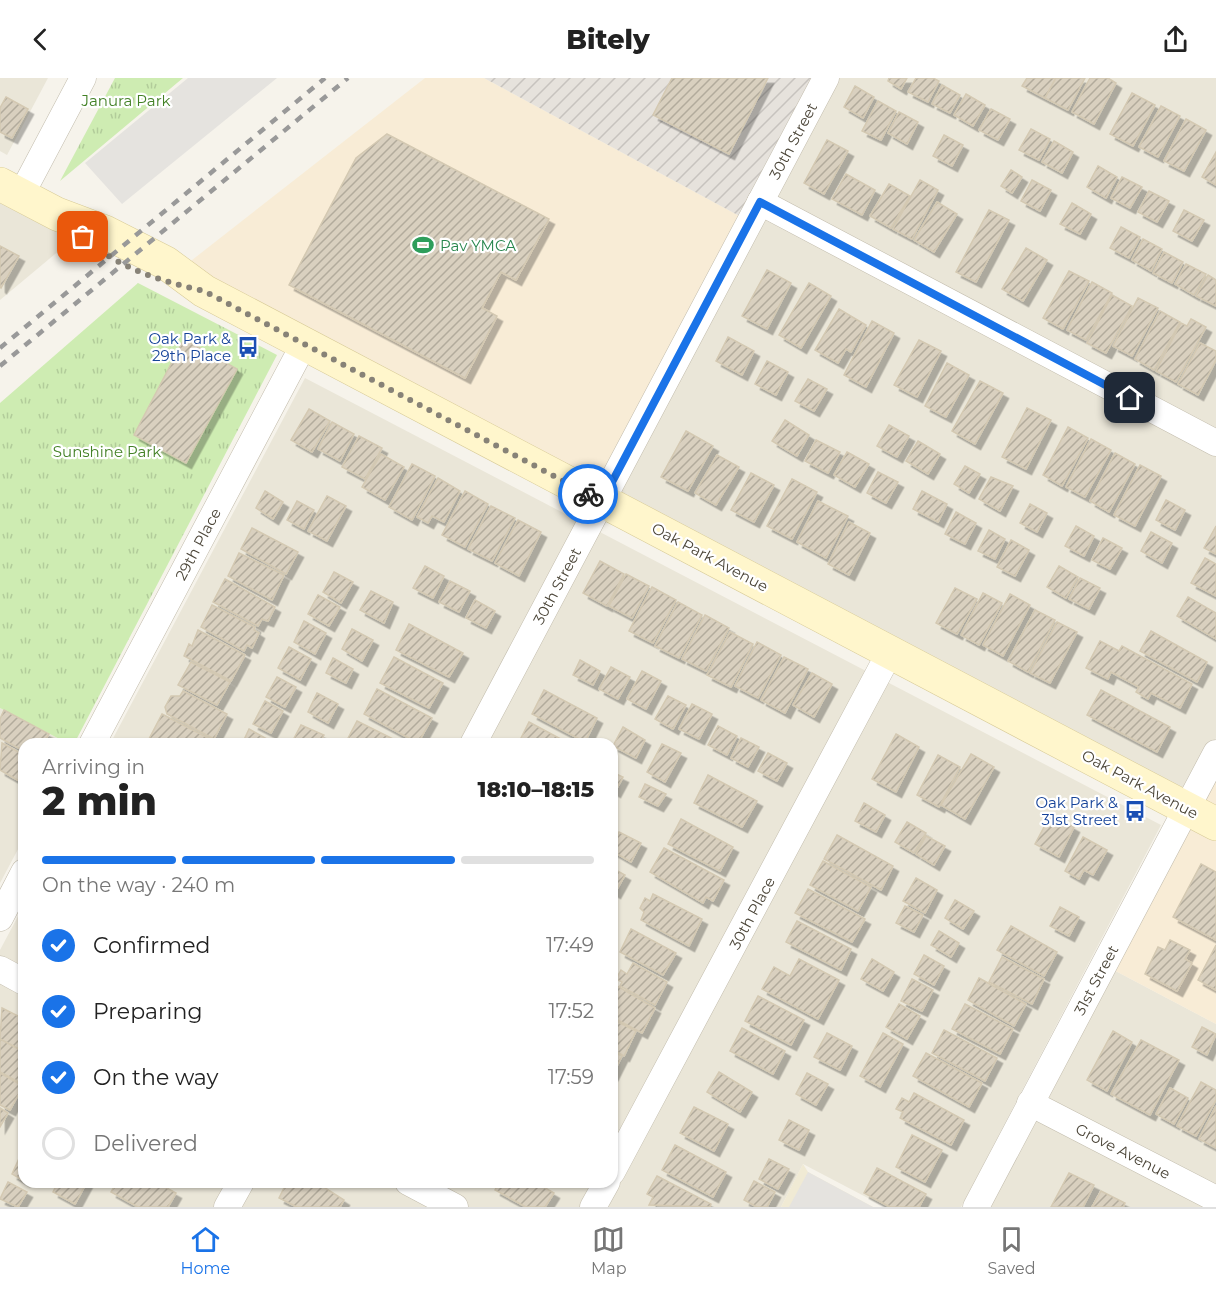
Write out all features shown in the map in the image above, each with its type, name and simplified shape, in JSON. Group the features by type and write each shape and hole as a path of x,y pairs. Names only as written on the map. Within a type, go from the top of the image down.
{"street":[{"path":"10,190 83,78"},
{"name":"30th Street","path":"476,738 826,78"},
{"name":"Oak Park Avenue","path":"10,190 57,214 96,249 156,280 204,291 1216,824"},
{"path":"760,202 1216,443"},
{"name":"29th Place","path":"95,738 304,344"},
{"name":"30th Place","path":"618,1161 890,652"},
{"name":"31st Street","path":"976,1207 1216,753"},
{"path":"0,918 18,884"},
{"path":"0,969 18,979"},
{"name":"Grove Avenue","path":"1030,1103 1216,1199"},
{"path":"227,1207 238,1188"},
{"path":"419,1188 454,1207"},
{"path":"593,1207 604,1188"}],"shaded area":[{"path":"0,78 48,78 7,155 0,151"},
{"path":"188,78 277,78 122,204 85,163"},
{"path":"425,78 484,78 745,219 599,494 178,271"},
{"path":"484,78 819,78 745,219"},
{"path":"835,78 1216,78 1216,738 1185,797 612,499"},
{"path":"0,193 79,234 0,300"},
{"path":"305,378 1161,825 961,1207 885,1207 803,1164 781,1207 0,1207 0,950 18,916 18,1188 618,1188 618,738 113,738"},
{"path":"0,708 58,738 18,738 18,849 0,883"},
{"path":"1216,762 1216,1024 1108,967"},
{"path":"1108,967 1216,1024 1216,1207 982,1207"},
{"path":"803,1164 808,1172 873,1207 781,1207"},
{"path":"808,1172 873,1207 789,1207"}],"green space":[{"name":"Janura Park","path":"115,78 183,78 60,181"},
{"name":"Sunshine Park","path":"138,283 277,355 77,738 58,738 0,708 0,403"}],"building":[{"path":"672,78 768,78 729,154 653,115"},
{"path":"889,78 907,78 901,89 888,81"},
{"path":"916,78 933,78 939,81 928,102 908,92"},
{"path":"1027,78 1056,78 1045,98 1022,86"},
{"path":"1056,78 1085,78 1068,110 1045,98"},
{"path":"1090,78 1108,78 1116,83 1094,124 1072,112"},
{"path":"942,85 960,95 950,113 932,104"},
{"path":"855,86 874,97 863,118 844,107"},
{"path":"1132,93 1155,105 1133,146 1110,134"},
{"path":"966,94 985,105 973,126 954,115"},
{"path":"6,97 28,109 12,138 0,132 0,108"},
{"path":"878,101 896,111 881,140 862,131"},
{"path":"1161,106 1180,116 1158,157 1139,147"},
{"path":"991,109 1010,119 998,140 979,130"},
{"path":"899,112 918,122 907,144 888,133"},
{"path":"1186,119 1206,130 1184,171 1164,161"},
{"path":"1031,129 1050,139 1039,160 1019,150"},
{"name":"Pav YMCA","path":"387,134 549,219 516,280 501,272 482,308 497,316 465,378 289,285 356,158"},
{"path":"944,135 963,145 952,166 933,156"},
{"path":"827,140 848,151 824,194 804,183"},
{"path":"1054,141 1073,152 1062,173 1042,162"},
{"path":"1216,152 1216,185 1202,177"},
{"path":"1098,166 1117,177 1106,198 1087,187"},
{"path":"1011,170 1022,177 1012,193 1001,186"},
{"path":"846,174 875,190 862,215 832,199"},
{"path":"1122,177 1142,187 1130,208 1111,198"},
{"path":"920,180 938,190 912,239 893,229"},
{"path":"1032,180 1051,190 1040,211 1021,201"},
{"path":"889,184 910,196 891,228 870,216"},
{"path":"1149,191 1169,201 1157,222 1138,212"},
{"path":"937,202 957,214 934,252 914,240"},
{"path":"1072,203 1091,214 1080,234 1060,224"},
{"path":"989,210 1009,220 976,282 956,272"},
{"path":"1184,210 1204,220 1192,241 1173,231"},
{"path":"1121,227 1140,237 1129,258 1110,248"},
{"path":"1143,239 1162,249 1151,271 1132,260"},
{"path":"0,246 19,256 1,288 0,287"},
{"path":"1026,248 1047,260 1023,301 1002,289"},
{"path":"1164,252 1183,262 1172,283 1153,273"},
{"path":"1186,264 1206,274 1194,295 1175,284"},
{"path":"767,270 791,283 767,329 742,316"},
{"path":"1069,271 1089,281 1063,329 1043,318"},
{"path":"1208,275 1216,280 1216,306 1196,296"},
{"path":"1092,282 1112,293 1086,340 1067,330"},
{"path":"809,283 831,296 801,348 779,335"},
{"path":"1112,295 1132,306 1106,353 1087,343"},
{"path":"1138,298 1158,308 1132,356 1113,346"},
{"path":"839,309 866,325 851,352 846,349 838,363 815,350"},
{"path":"1160,311 1180,322 1154,370 1135,359"},
{"path":"1191,319 1206,327 1176,382 1156,371 1181,323 1187,326"},
{"path":"872,321 894,333 866,387 844,375"},
{"path":"728,337 754,351 742,375 716,361"},
{"path":"184,339 237,369 186,463 134,435"},
{"path":"919,340 941,351 917,397 894,385"},
{"path":"1200,343 1216,351 1216,360 1198,395 1178,384"},
{"path":"767,361 788,372 776,395 755,384"},
{"path":"947,363 969,375 946,417 925,406"},
{"path":"808,379 827,389 814,411 795,401"},
{"path":"980,381 1003,393 975,444 952,431"},
{"path":"1027,408 1051,420 1026,469 1002,457"},
{"path":"309,409 330,421 312,452 291,440"},
{"path":"785,420 809,435 797,456 772,441"},
{"path":"332,422 354,434 340,461 318,449"},
{"path":"889,425 909,436 897,457 877,446"},
{"path":"1068,427 1088,438 1062,486 1043,475"},
{"path":"686,431 713,446 688,491 661,477"},
{"path":"359,436 382,448 365,479 342,467"},
{"path":"1091,439 1111,450 1085,497 1066,487"},
{"path":"816,440 840,452 828,473 805,461"},
{"path":"918,441 940,454 928,474 906,461"},
{"path":"847,452 869,464 855,487 834,475"},
{"path":"1115,453 1135,464 1109,512 1090,501"},
{"path":"381,454 404,467 385,500 362,487"},
{"path":"717,455 739,467 716,505 695,493"},
{"path":"412,464 435,476 412,520 389,507"},
{"path":"1140,465 1161,476 1135,526 1114,515"},
{"path":"965,466 980,474 969,493 954,484"},
{"path":"878,472 898,482 886,503 867,493"},
{"path":"751,473 774,485 754,522 731,510"},
{"path":"991,477 1013,486 1000,511 979,499"},
{"path":"438,478 460,491 444,522 432,516 428,523 417,517"},
{"path":"792,479 817,492 792,539 767,526"},
{"path":"265,491 283,502 273,519 256,508"},
{"path":"465,491 488,504 465,547 442,535"},
{"path":"922,491 947,504 938,522 913,509"},
{"path":"327,496 346,506 327,541 308,531"},
{"path":"1166,500 1185,510 1175,530 1156,520"},
{"path":"297,501 314,510 304,529 287,520"},
{"path":"818,501 848,516 826,558 797,542"},
{"path":"1030,504 1047,513 1037,532 1020,523"},
{"path":"491,506 515,518 492,561 468,549"},
{"path":"956,512 976,523 965,544 945,534"},
{"path":"518,520 541,532 519,576 495,563"},
{"path":"849,522 870,533 849,575 828,564"},
{"path":"1076,526 1094,536 1084,556 1065,546"},
{"path":"1216,526 1216,554 1204,548"},
{"path":"252,528 298,552 286,574 241,549"},
{"path":"989,530 1005,539 995,559 978,551"},
{"path":"1151,532 1172,543 1162,563 1141,551"},
{"path":"1103,538 1122,548 1110,569 1092,560"},
{"path":"1011,540 1029,550 1015,576 997,567"},
{"path":"239,553 284,575 272,600 228,576"},
{"path":"1205,558 1216,564 1216,596 1191,583"},
{"path":"600,561 624,574 607,606 583,593"},
{"path":"425,566 444,576 433,598 413,588"},
{"path":"1059,566 1078,577 1066,598 1047,587"},
{"path":"334,572 353,582 341,603 323,592"},
{"path":"626,574 649,586 632,618 609,606"},
{"path":"1080,578 1100,588 1089,609 1069,599"},
{"path":"225,579 275,607 268,621 262,619 258,626 213,602"},
{"path":"450,581 470,591 459,612 439,602"},
{"path":"652,587 676,600 653,643 629,631"},
{"path":"955,588 977,599 957,634 936,623"},
{"path":"371,591 393,602 384,623 360,610"},
{"path":"983,593 1002,603 979,645 961,635"},
{"path":"1010,594 1030,605 1003,656 983,645"},
{"path":"318,595 340,607 329,626 308,614"},
{"path":"1188,597 1216,613 1216,639 1177,616"},
{"path":"475,600 495,611 486,628 466,618"},
{"path":"678,602 702,615 679,658 655,646"},
{"path":"212,605 255,627 254,630 259,633 252,648 247,645 244,651 201,627"},
{"path":"1035,610 1055,620 1028,672 1008,661"},
{"path":"705,615 729,628 706,671 682,659"},
{"path":"304,621 326,633 315,654 294,642"},
{"path":"1057,622 1077,632 1050,683 1030,673"},
{"path":"409,624 463,653 449,677 396,650"},
{"path":"352,629 373,640 362,661 342,649"},
{"path":"198,630 245,655 231,681 184,656 189,644 192,646"},
{"path":"1151,631 1207,662 1197,682 1140,651"},
{"path":"730,632 753,644 731,687 707,675"},
{"path":"1100,641 1119,651 1122,646 1192,684 1180,708 1151,693 1148,699 1136,692 1139,687 1111,672 1108,679 1086,668"},
{"path":"757,642 781,655 758,698 735,686"},
{"path":"289,647 311,659 300,680 278,668"},
{"path":"394,657 443,683 429,708 380,683"},
{"path":"784,657 808,669 785,713 761,700"},
{"path":"333,658 353,669 346,683 326,673"},
{"path":"580,660 600,671 593,685 573,675"},
{"path":"191,662 230,682 217,705 178,685"},
{"path":"611,667 630,677 618,699 599,689"},
{"path":"642,671 661,681 646,709 627,699"},
{"path":"812,673 832,684 814,717 793,705"},
{"path":"277,677 296,687 285,707 266,697"},
{"path":"377,689 432,718 421,738 409,738 364,714"},
{"path":"544,690 597,718 587,738 577,738 532,714"},
{"path":"1101,690 1170,727 1157,752 1087,715"},
{"path":"183,691 227,714 215,738 167,714 165,707 171,696 180,696"},
{"path":"317,693 338,704 328,723 308,712"},
{"path":"668,696 686,705 673,729 655,719"},
{"path":"265,701 283,711 271,733 253,724"},
{"path":"692,704 712,714 699,739 679,729"},
{"path":"4,710 49,734 47,738 18,738 18,748 0,738 0,719"},
{"path":"162,714 208,738 150,738"},
{"path":"357,721 391,738 348,738"},
{"path":"529,722 559,738 521,738"},
{"path":"301,725 324,735 322,738 294,738"},
{"path":"718,726 737,736 727,755 708,745"},
{"path":"623,727 645,740 636,758 618,749 617,738"},
{"path":"249,729 265,738 245,738"},
{"path":"896,734 919,747 896,792 872,779"},
{"path":"741,738 759,747 748,767 731,758"},
{"path":"2,743 18,752 18,780 0,770"},
{"path":"662,744 681,753 665,782 647,772"},
{"path":"768,753 787,763 777,781 758,771"},
{"path":"971,754 994,767 965,819 941,805"},
{"path":"938,755 960,767 939,807 917,795"},
{"path":"618,775 623,777 618,786"},
{"path":"708,775 757,801 742,827 694,803"},
{"path":"645,784 666,794 658,806 639,797"},
{"path":"864,803 885,815 876,832 855,821"},
{"path":"1051,814 1074,827 1059,857 1035,844"},
{"path":"681,819 733,847 720,871 668,844"},
{"path":"907,822 926,833 914,853 895,842"},
{"path":"619,832 641,843 631,862 618,854"},
{"path":"837,835 893,866 881,890 824,859"},
{"path":"926,836 945,846 934,865 916,854"},
{"path":"1083,837 1107,850 1093,875 1084,870 1079,879 1065,871"},
{"path":"664,848 724,880 713,901 706,897 703,903 650,872"},
{"path":"823,861 871,887 858,911 810,885"},
{"path":"1201,864 1216,872 1216,940 1173,917"},
{"path":"618,871 625,875 618,888"},
{"path":"916,878 937,890 925,913 903,901"},
{"path":"808,889 865,919 852,942 795,913"},
{"path":"653,894 702,919 689,946 641,920 644,912 640,908 645,898 650,901"},
{"path":"955,900 974,911 963,929 945,918"},
{"path":"905,906 923,915 914,932 896,923"},
{"path":"1060,907 1079,917 1069,936 1050,926"},
{"path":"797,921 851,949 841,970 786,942"},
{"path":"1011,926 1057,952 1044,976 997,950"},
{"path":"631,929 676,953 663,975 620,952"},
{"path":"939,931 959,943 951,957 931,945"},
{"path":"1170,940 1190,950 1185,959 1192,963 1177,991 1145,974 1158,947 1165,950"},
{"path":"1216,945 1216,990 1198,980"},
{"path":"924,955 944,966 934,985 914,974"},
{"path":"1002,957 1044,979 1032,1004 989,982"},
{"path":"799,959 839,980 818,1019 762,989 774,967 790,976"},
{"path":"872,959 894,972 883,991 861,979"},
{"path":"633,963 667,982 655,1005 620,986 622,982 618,980 618,975 621,970 627,974"},
{"path":"979,978 1026,1004 1014,1026 968,1000"},
{"path":"912,979 933,990 922,1011 901,1001"},
{"path":"618,986 655,1008 642,1033 618,1020"},
{"path":"758,996 804,1020 791,1045 745,1021"},
{"path":"899,1004 920,1016 907,1039 886,1027"},
{"path":"965,1004 1013,1029 1000,1054 952,1029"},
{"path":"2,1008 18,1016 18,1049 0,1039"},
{"path":"618,1022 636,1031 624,1056 618,1052"},
{"path":"1202,1027 1216,1034 1207,1055 1192,1047"},
{"path":"742,1028 785,1051 773,1074 730,1051"},
{"path":"944,1030 997,1058 985,1081 932,1053"},
{"path":"1113,1031 1132,1042 1107,1091 1087,1080"},
{"path":"827,1033 852,1046 840,1070 814,1057"},
{"path":"883,1033 903,1044 880,1087 860,1076"},
{"path":"0,1039 18,1049 18,1082 0,1072"},
{"path":"1141,1040 1179,1060 1150,1115 1111,1094"},
{"path":"926,1053 982,1083 969,1107 913,1076"},
{"path":"719,1072 752,1092 740,1112 707,1092"},
{"path":"0,1073 18,1083 18,1095 10,1110 0,1105"},
{"path":"807,1073 828,1084 816,1105 796,1094"},
{"path":"1201,1082 1216,1090 1216,1100 1196,1136 1177,1126"},
{"path":"1170,1088 1188,1098 1174,1124 1156,1114"},
{"path":"914,1093 964,1120 951,1145 900,1118 903,1112 896,1109 902,1098 909,1102"},
{"path":"1216,1106 1216,1148 1199,1139"},
{"path":"694,1107 728,1124 714,1151 680,1133"},
{"path":"0,1108 8,1113 0,1127"},
{"path":"789,1120 809,1130 799,1150 779,1140"},
{"path":"912,1135 942,1150 925,1182 896,1167"},
{"path":"675,1145 726,1172 713,1197 662,1170"},
{"path":"769,1159 789,1169 778,1189 759,1179"},
{"path":"18,1161 18,1178 12,1174"},
{"path":"877,1168 926,1194 919,1207 890,1207 864,1193"},
{"path":"1069,1173 1094,1185 1083,1207 1051,1207"},
{"path":"657,1176 711,1204 710,1207 649,1205 653,1197 647,1194"},
{"path":"754,1181 775,1192 767,1207 757,1207 744,1200"},
{"path":"8,1182 27,1192 18,1207 0,1199"},
{"path":"55,1188 84,1188 75,1204 53,1192"},
{"path":"113,1188 167,1188 176,1193 168,1207 138,1207 111,1192"},
{"path":"284,1188 325,1188 344,1200 340,1207 297,1207 279,1198"},
{"path":"496,1188 545,1188 554,1193 545,1207 526,1207 495,1190"},
{"path":"1101,1191 1125,1203 1123,1207 1092,1207"}],"railway":[{"path":"0,348 325,78"},
{"path":"0,366 348,78"}],"way so far":[{"path":"83,237 96,249 156,280 204,291 588,494"}],"place":[{"name":"Pav YMCA","path":"423,245"},
{"name":"Oak Park & 29th Place","path":"248,347"},
{"name":"Oak Park & 31st Street","path":"1135,811"}],"route":[{"path":"588,494 602,501 760,202 1130,398"}]}
